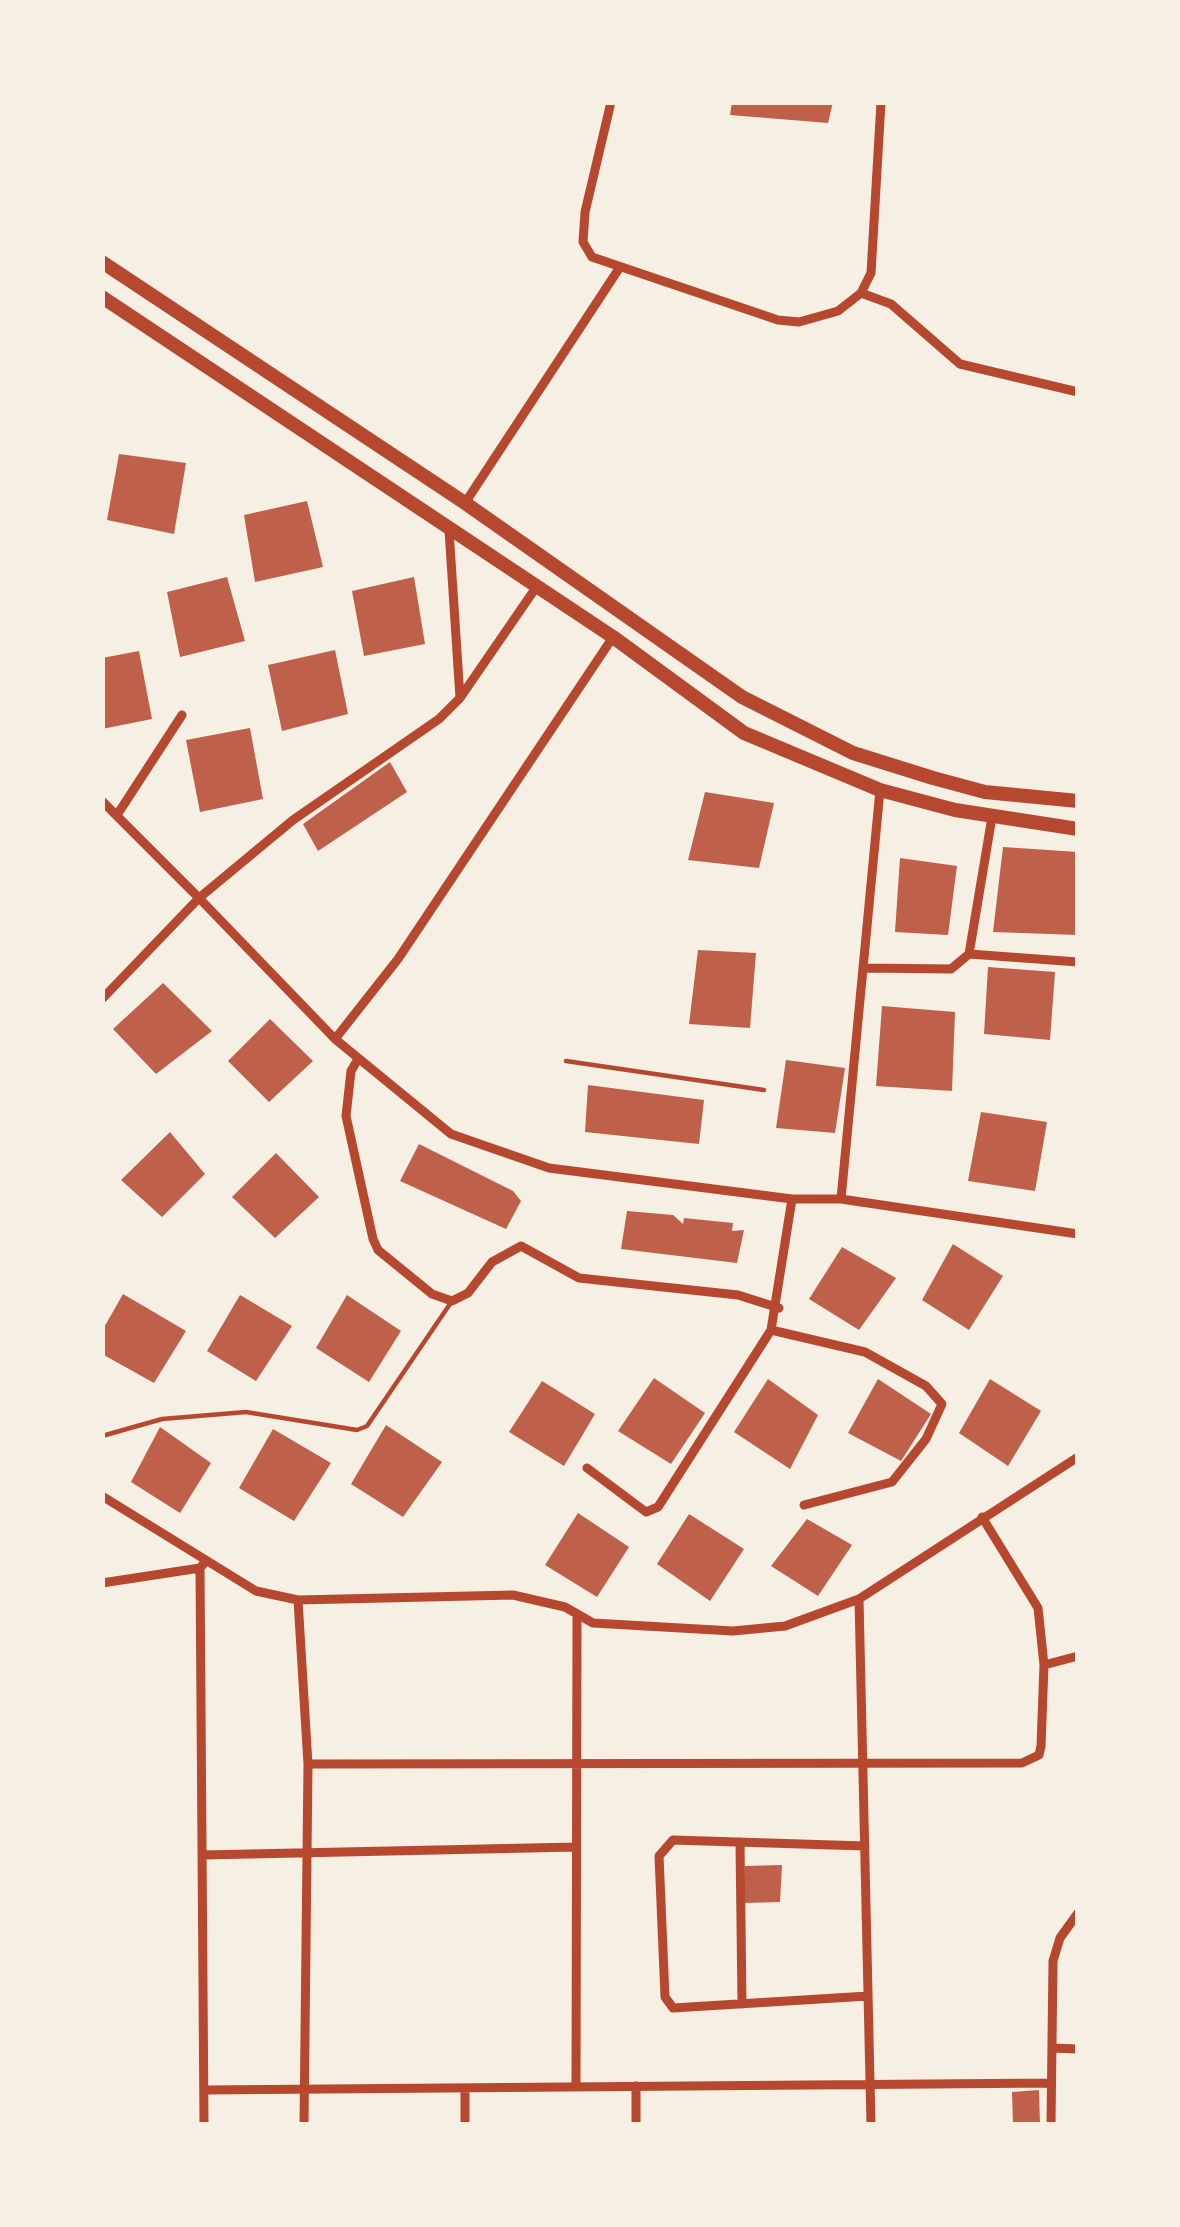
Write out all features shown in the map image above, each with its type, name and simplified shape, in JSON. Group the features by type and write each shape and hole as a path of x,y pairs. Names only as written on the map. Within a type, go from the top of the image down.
{"main road":[{"path":"102,262 465,503 742,697 853,753 985,792 1078,802"},
{"path":"102,297 613,637 744,733 880,790 992,817 1078,829"}],"street":[{"path":"611,102 585,212 583,242 592,257 778,320 823,319 860,293 875,252 880,102"},
{"path":"465,503 620,267"},
{"path":"860,293 891,304 960,364 1078,392"},
{"path":"449,530 460,698"},
{"path":"102,999 199,898 277,832 406,745 460,698 536,586"},
{"path":"335,1039 398,959 613,637"},
{"path":"117,815 182,716"},
{"path":"841,1199 880,790"},
{"path":"102,801 335,1039 451,1134 549,1168 792,1199 841,1199 1078,1234"},
{"path":"866,968 951,969 969,954 992,817"},
{"path":"969,954 1078,962"},
{"path":"358,1059 350,1071 346,1116 373,1239 378,1250 432,1294 452,1301 468,1293 492,1262 521,1246 579,1278 738,1295 779,1308"},
{"path":"586,1468 646,1512 658,1508 771,1330 779,1308 792,1199"},
{"path":"771,1330 865,1352 926,1386 942,1404 926,1439 892,1482 804,1505"},
{"path":"102,1496 238,1584 298,1600 513,1595 612,1625 733,1631 785,1626 859,1599 937,1544 1078,1457"},
{"path":"308,1764 954,1767 1032,1761 1041,1746 1044,1665 1038,1609 982,1517"},
{"path":"102,1583 203,1564"},
{"path":"203,1564 204,2125"},
{"path":"859,1599 871,2125"},
{"path":"298,1600 308,1764 304,2125"},
{"path":"576,2087 573,1764 577,1616"},
{"path":"1044,1665 1078,1656"},
{"path":"865,1846 673,1840 659,1856 668,2004 678,2009 868,1996"},
{"path":"740,1842 742,2004"},
{"path":"203,1855 576,1847"},
{"path":"1051,2125 1053,1961 1060,1938 1078,1913"},
{"path":"1052,2048 1078,2049"},
{"path":"203,2090 1051,2083"},
{"path":"636,2086 636,2125"},
{"path":"465,2089 465,2125"}],"lane":[{"path":"566,1061 764,1090"},
{"path":"102,1436 161,1419 246,1412 357,1430 367,1426 452,1301"}],"building":[{"path":"732,102 833,102 828,123 730,115"},
{"path":"119,454 186,463 174,534 107,520"},
{"path":"307,501 323,567 255,582 244,515"},
{"path":"227,577 245,641 180,657 167,592"},
{"path":"414,577 425,644 364,656 352,591"},
{"path":"335,650 348,714 282,731 268,665"},
{"path":"139,651 152,719 102,729 102,658"},
{"path":"250,728 263,799 200,812 186,740"},
{"path":"390,762 407,792 318,851 303,824"},
{"path":"705,792 774,803 759,868 688,860"},
{"path":"1003,847 1078,852 1078,935 993,932"},
{"path":"900,858 957,866 948,935 895,932"},
{"path":"698,950 756,953 750,1028 689,1024"},
{"path":"988,967 1055,972 1050,1040 984,1034"},
{"path":"163,983 212,1031 156,1074 113,1029"},
{"path":"882,1006 955,1012 952,1091 876,1086"},
{"path":"270,1019 313,1061 269,1102 228,1061"},
{"path":"786,1060 845,1068 835,1133 776,1128"},
{"path":"588,1085 704,1100 699,1144 585,1132"},
{"path":"981,1112 1047,1122 1035,1191 968,1181"},
{"path":"170,1132 205,1174 162,1217 121,1180"},
{"path":"419,1144 513,1191 521,1201 506,1229 400,1181"},
{"path":"276,1153 319,1197 275,1238 232,1197"},
{"path":"627,1211 673,1215 683,1224 684,1218 733,1223 732,1231 744,1230 737,1263 621,1249"},
{"path":"953,1244 1003,1276 969,1330 922,1300"},
{"path":"842,1247 896,1278 859,1330 809,1299"},
{"path":"123,1294 186,1331 154,1383 102,1354 102,1331"},
{"path":"240,1295 292,1326 256,1381 207,1351"},
{"path":"347,1295 401,1331 369,1382 316,1348"},
{"path":"654,1378 705,1413 671,1464 618,1431"},
{"path":"768,1379 818,1415 790,1469 734,1432"},
{"path":"878,1379 931,1414 901,1461 848,1433"},
{"path":"990,1379 1041,1411 1008,1466 959,1433"},
{"path":"542,1381 595,1414 564,1466 509,1432"},
{"path":"386,1425 442,1462 403,1517 351,1484"},
{"path":"160,1427 211,1463 180,1513 131,1482"},
{"path":"273,1429 331,1463 294,1521 239,1488"},
{"path":"578,1513 629,1547 597,1597 545,1565"},
{"path":"689,1514 744,1549 710,1601 657,1564"},
{"path":"807,1519 852,1545 818,1596 771,1566"},
{"path":"782,1865 780,1902 744,1903 745,1866"},
{"path":"1039,2090 1040,2125 1013,2125 1012,2092"}]}
